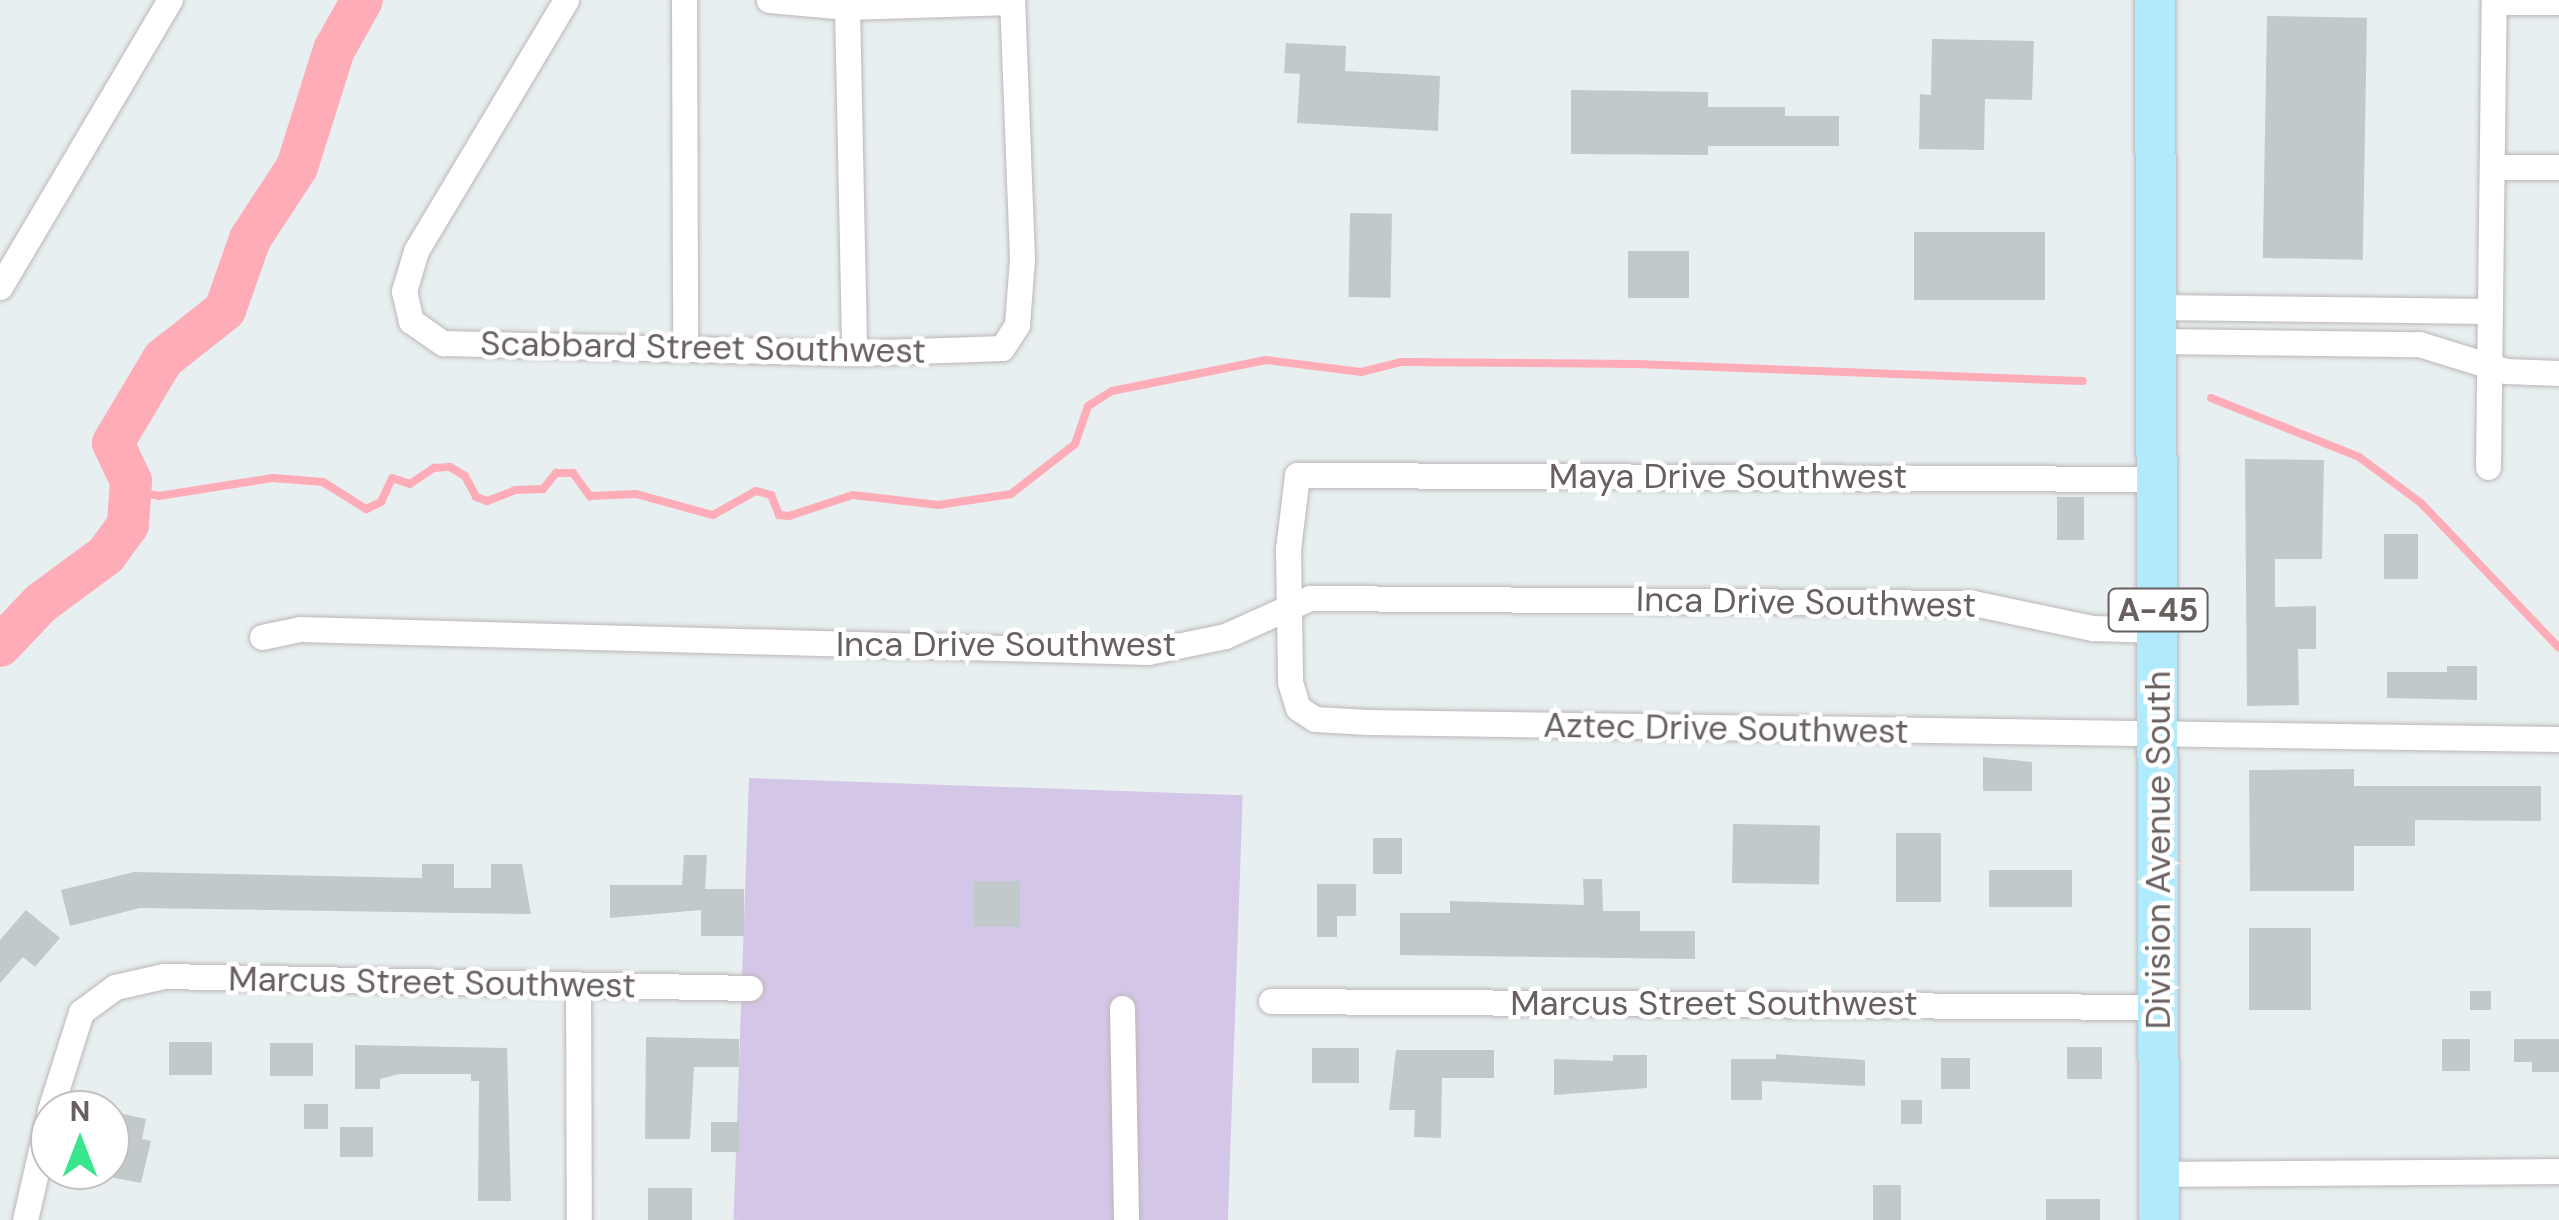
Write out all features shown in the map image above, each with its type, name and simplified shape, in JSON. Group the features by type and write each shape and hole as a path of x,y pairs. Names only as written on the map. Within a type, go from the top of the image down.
{"main road":[{"name":"Division Avenue South","path":"2155,0 2158,1220"}],"street":[{"path":"0,287 170,0"},
{"name":"Scabbard Street Southwest","path":"566,0 416,251 404,291 411,322 443,343 854,354 1002,348 1016,324 1022,258 1012,1"},
{"path":"684,0 685,347"},
{"path":"769,0 848,7 1012,1"},
{"path":"2488,468 2494,1 2559,2"},
{"path":"848,7 854,354"},
{"path":"2494,167 2559,167"},
{"path":"2157,324 2490,311"},
{"path":"2157,324 2419,344 2489,366 2559,373"},
{"name":"Maya Drive Southwest","path":"1289,604 1297,475 2159,479"},
{"name":"Inca Drive Southwest","path":"262,636 300,629 1148,652 1213,640 1310,598 1973,603 2092,628 2158,630"},
{"name":"Aztec Drive Southwest","path":"1289,604 1290,682 1298,708 1315,719 2158,736 2559,739"},
{"name":"Marcus Street Southwest","path":"56,1090 80,1012 115,987 164,976 750,988"},
{"path":"578,986 579,1220"},
{"name":"Marcus Street Southwest","path":"1271,1001 2158,1007"},
{"path":"1122,1008 1126,1220"},
{"path":"2158,1174 2559,1171"},
{"path":"26,1220 33,1190"}],"shaded area":[{"path":"749,778 1243,795 1228,1220 734,1220"}],"building":[{"path":"2267,16 2367,18 2363,260 2263,258"},
{"path":"1932,39 2034,41 2032,100 1985,99 1984,150 1919,149 1920,94 1931,95"},
{"path":"1286,43 1346,46 1345,71 1440,76 1438,131 1297,123 1300,74 1284,73"},
{"path":"1571,90 1708,92 1708,107 1785,107 1785,116 1839,116 1839,146 1708,146 1708,155 1571,154"},
{"path":"1350,213 1392,214 1391,298 1349,297"},
{"path":"1914,232 2045,232 2045,300 1914,300"},
{"path":"1628,251 1689,251 1689,298 1628,298"},
{"path":"2245,459 2324,460 2322,559 2275,559 2275,607 2316,606 2316,649 2298,649 2299,705 2247,706"},
{"path":"2057,497 2084,497 2084,540 2057,540"},
{"path":"2384,534 2418,534 2418,579 2384,579"},
{"path":"2447,666 2477,666 2477,700 2387,698 2387,672 2447,672"},
{"path":"1983,757 2032,762 2032,791 1983,791"},
{"path":"2354,769 2354,786 2541,786 2541,821 2415,820 2415,846 2354,846 2354,891 2250,891 2249,770"},
{"path":"1733,824 1820,826 1819,885 1732,883"},
{"path":"1896,833 1941,833 1941,902 1896,902"},
{"path":"1373,838 1402,838 1402,874 1373,874"},
{"path":"684,855 707,855 705,889 744,889 744,936 701,936 701,910 610,918 610,885 682,885"},
{"path":"422,864 454,864 454,888 491,888 491,864 522,864 531,914 140,908 70,926 61,890 134,872 422,878"},
{"path":"1989,870 2072,870 2072,907 1989,907"},
{"path":"1583,879 1602,879 1603,911 1640,911 1640,931 1695,931 1695,959 1400,955 1400,913 1450,913 1450,901 1584,905"},
{"path":"974,881 1020,881 1020,927 974,927"},
{"path":"1317,884 1356,884 1356,916 1337,916 1337,937 1317,937"},
{"path":"26,910 60,938 35,967 23,957 0,983 0,940"},
{"path":"2249,928 2311,928 2311,1010 2249,1010"},
{"path":"2470,991 2491,991 2491,1010 2470,1010"},
{"path":"646,1037 739,1039 739,1067 694,1067 690,1139 645,1139"},
{"path":"2442,1039 2470,1039 2470,1071 2442,1071"},
{"path":"2514,1039 2559,1039 2559,1072 2532,1072 2532,1062 2514,1062"},
{"path":"169,1042 212,1042 212,1075 169,1075"},
{"path":"270,1043 313,1043 313,1076 270,1076"},
{"path":"355,1045 507,1048 511,1201 478,1201 479,1081 471,1081 471,1074 399,1074 380,1079 380,1089 355,1089"},
{"path":"2067,1047 2102,1047 2102,1079 2067,1079"},
{"path":"1312,1048 1359,1048 1359,1083 1312,1083"},
{"path":"1396,1050 1494,1050 1494,1078 1442,1078 1441,1138 1414,1137 1415,1110 1389,1110"},
{"path":"1776,1054 1865,1060 1865,1086 1762,1081 1762,1100 1731,1100 1731,1059 1776,1059"},
{"path":"1613,1055 1647,1055 1647,1088 1554,1095 1554,1059 1613,1061"},
{"path":"1941,1058 1970,1058 1970,1089 1941,1089"},
{"path":"1901,1100 1922,1100 1922,1124 1901,1124"},
{"path":"304,1104 328,1104 328,1129 304,1129"},
{"path":"130,1115 146,1119 142,1139 151,1141 141,1183 130,1181"},
{"path":"711,1122 739,1122 739,1152 711,1152"},
{"path":"340,1127 373,1127 373,1157 340,1157"},
{"path":"1873,1185 1901,1185 1901,1220 1873,1220"},
{"path":"648,1188 692,1188 692,1220 648,1220"},
{"path":"2046,1199 2100,1199 2100,1220 2046,1220"}],"waterway":[{"path":"0,646 41,603 106,555 128,525 131,481 113,443 163,359 225,310 250,239 297,167 334,50 362,0"},
{"path":"131,481 141,493 159,496 273,478 323,482 366,509 381,502 392,478 410,484 434,468 450,467 465,476 476,497 487,501 515,490 543,489 556,473 573,473 590,496 636,494 713,515 756,491 771,495 779,515 789,516 853,495 938,505 1011,494 1075,444 1088,406 1112,391 1266,360 1361,372 1401,362 1637,364 2083,381"},
{"path":"2211,398 2359,457 2421,503 2559,648"}]}
